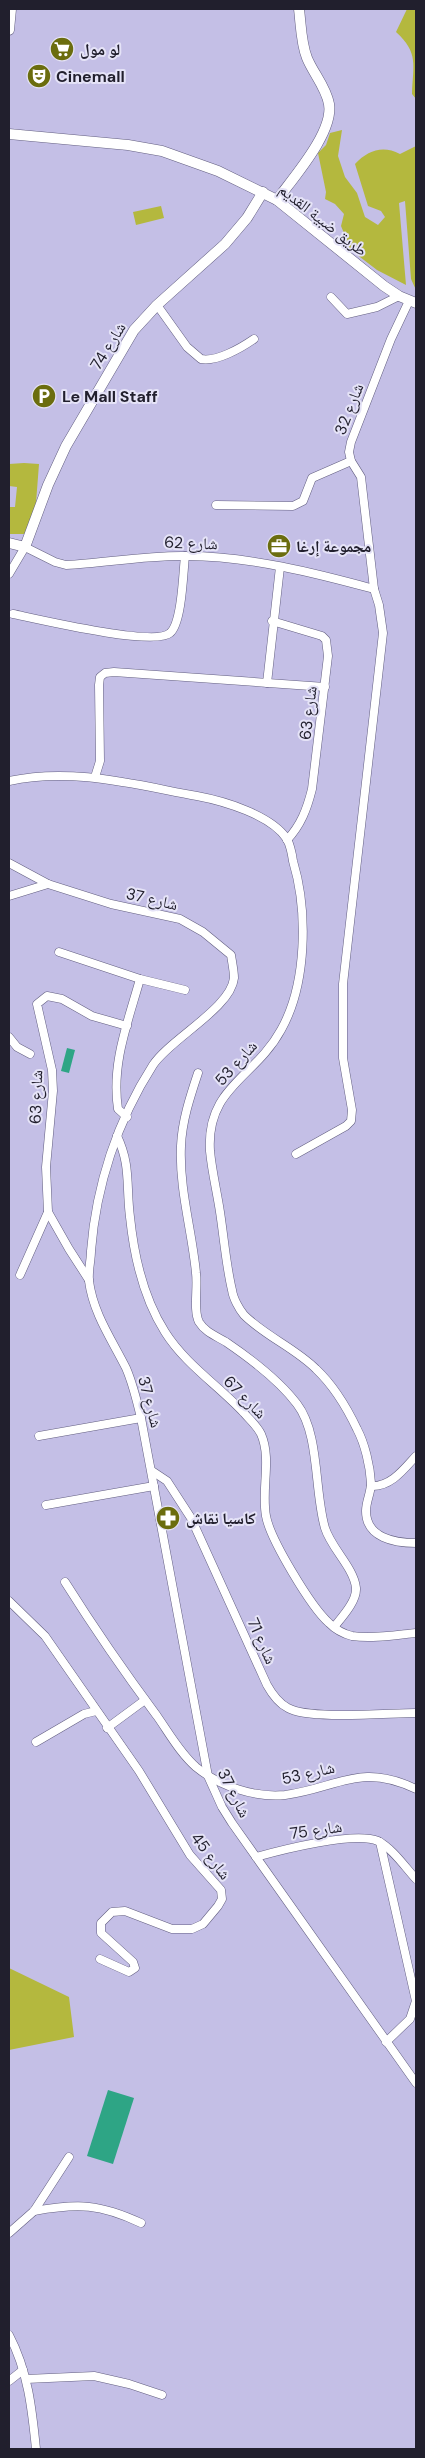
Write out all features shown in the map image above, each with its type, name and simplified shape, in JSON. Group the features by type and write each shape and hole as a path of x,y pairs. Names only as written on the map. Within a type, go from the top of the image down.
{"street":[{"path":"9,30 12,9"},
{"path":"277,200 303,164 328,123 327,98 306,57 300,9"},
{"name":"طريق ضبية القديم","path":"9,134 162,150 218,171 277,200 372,277 399,296 413,302"},
{"name":"شارع 74","path":"25,547 48,486 66,446 134,330 157,305 225,244 247,218 263,192"},
{"path":"331,297 347,314 377,307 399,296"},
{"name":"شارع 32","path":"296,1154 346,1126 352,1119 351,1095 343,1058 342,1004 383,632 374,588 361,477 351,461 349,452 351,442 391,339 413,302"},
{"path":"157,305 187,347 201,359 212,358 244,346 254,339"},
{"path":"216,505 293,506 303,501 312,478 351,461"},
{"name":"شارع 62","path":"9,543 25,547 55,562 66,565 204,556 280,567 374,588"},
{"path":"9,574 25,547"},
{"path":"13,614 104,632 163,637 172,632 178,615 184,556"},
{"path":"268,683 272,621 280,567"},
{"name":"شارع 63","path":"272,621 317,633 326,640 328,656 308,808 287,840"},
{"path":"95,777 100,761 99,685 102,674 114,672 325,687"},
{"path":"9,782 53,776 95,777 214,800 253,814 275,827 287,840"},
{"name":"شارع 53","path":"287,840 301,888 302,906 301,951 292,1008 280,1033 264,1055 229,1090 220,1102 210,1126 210,1154 232,1293 244,1314 316,1369 340,1400 358,1430 369,1466 371,1486 366,1510 368,1522 374,1531 386,1539 416,1543"},
{"name":"شارع 37","path":"9,863 48,884 111,904 180,919 203,932 231,955 234,978 228,992 214,1009 153,1064 117,1136 100,1187 93,1233 89,1280 95,1306 126,1368 142,1418 208,1776 222,1807 416,2083"},
{"path":"9,896 48,884"},
{"path":"59,952 140,979 185,990"},
{"path":"126,1117 118,1109 117,1064 140,979"},
{"name":"شارع 63","path":"89,1280 68,1249 48,1212 46,1167 53,1091 52,1070 37,1004 47,996 56,997 92,1016 127,1026"},
{"path":"9,1037 17,1047 30,1054"},
{"path":"198,1073 188,1104 181,1145 182,1182 194,1246 198,1291 195,1308 199,1321 209,1333 225,1342 270,1375 284,1388 303,1413 308,1426 319,1505 326,1530 352,1575 356,1589 349,1605 334,1627"},
{"name":"شارع 67","path":"117,1136 126,1154 129,1216 147,1296 165,1333 186,1357 258,1428 265,1445 264,1504 268,1525 285,1558 308,1596 321,1614 334,1627 352,1636 416,1632"},
{"path":"20,1275 48,1212"},
{"path":"39,1436 142,1418"},
{"path":"371,1486 379,1486 390,1481 416,1456"},
{"name":"شارع 71","path":"152,1471 167,1481 191,1518 266,1686 276,1699 288,1708 307,1714 416,1713"},
{"path":"46,1505 154,1486"},
{"path":"65,1582 145,1700 187,1757 208,1776"},
{"name":"شارع 45","path":"9,1601 45,1636 139,1772 190,1855 221,1890 222,1899 203,1924 187,1930 172,1929 126,1911 112,1912 102,1923 101,1933 131,1959 135,1968 129,1972 100,1959"},
{"path":"107,1728 145,1700"},
{"path":"36,1742 84,1714 96,1711"},
{"name":"شارع 53","path":"208,1776 249,1792 284,1795 348,1778 382,1777 401,1782 416,1789"},
{"name":"شارع 75","path":"256,1857 281,1850 336,1841 370,1839 380,1842"},
{"path":"380,1842 416,1879"},
{"path":"380,1842 416,2001 410,2019 386,2042"},
{"path":"9,2233 34,2210 69,2156"},
{"path":"34,2210 89,2206 112,2210 141,2223"},
{"path":"9,2335 24,2370 36,2449"},
{"path":"9,2382 24,2370"},
{"path":"26,2379 94,2376 129,2384 162,2395"}],"shaded area":[{"path":"407,9 416,9 416,99 412,94 413,60 411,53 408,46 396,32"},
{"path":"342,130 338,156 345,177 357,193 365,217 378,225 385,217 381,211 368,206 355,164 365,155 376,150 394,151 400,154 416,146 416,290 411,279 405,201 399,203 406,285 377,270 343,244 346,238 341,226 344,214 335,204 325,199 326,192 318,153 326,145 330,133"},
{"path":"161,206 164,218 136,225 133,212"},
{"path":"9,464 39,464 36,503 27,534 9,534 9,507 15,507 17,487 9,486"},
{"path":"67,1048 75,1050 69,1073 61,1071"},
{"path":"9,1968 69,1997 74,2037 9,2050"},
{"path":"108,2090 134,2098 113,2164 87,2156"}],"place":[{"name":"لو مول","path":"62,49"},
{"name":"Cinemall","path":"39,76"},
{"name":"Le Mall Staff","path":"44,396"},
{"name":"مجموعة إرغا","path":"279,546"},
{"name":"كاسيا نقاش","path":"168,1518"}]}
